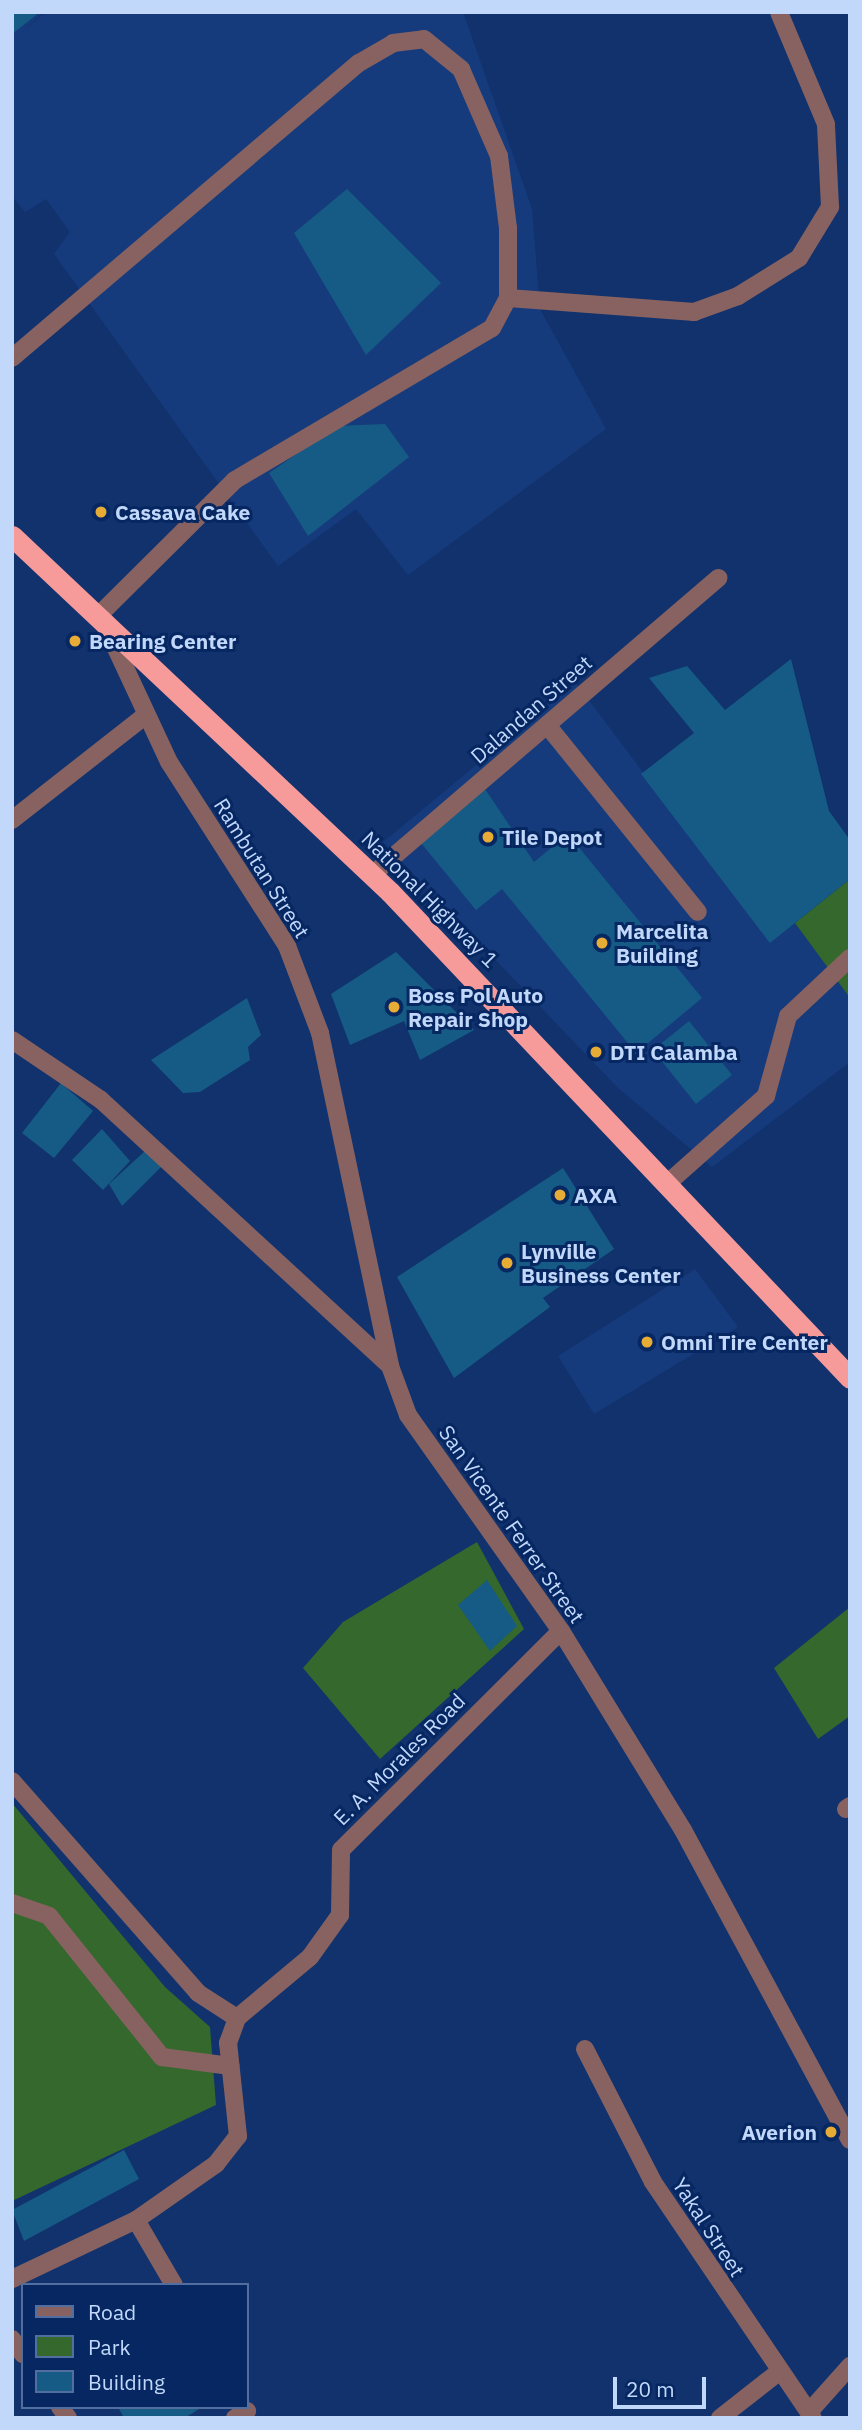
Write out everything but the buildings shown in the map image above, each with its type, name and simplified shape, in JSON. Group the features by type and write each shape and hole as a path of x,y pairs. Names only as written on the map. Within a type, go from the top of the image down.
{"highway":[{"name":"National Highway 1","path":"12,536 100,614 373,874 669,1182 850,1378"}],"street":[{"path":"508,298 694,312 737,296 799,258 830,207 826,124 779,12"},
{"path":"12,358 359,63 393,43 424,39 460,69 499,156 508,298 492,328 235,480 100,614"},
{"name":"Dalandan Street","path":"373,874 718,578"},
{"name":"Rambutan Street","path":"100,614 169,762 287,946 320,1033 390,1366"},
{"path":"12,820 146,715"},
{"path":"547,725 698,912"},
{"path":"669,1182 766,1096 788,1016 850,958"},
{"name":"San Vicente Ferrer Street","path":"12,1040 101,1100 390,1366 408,1415 561,1632 683,1830 850,2140"},
{"name":"E. A. Morales Road","path":"237,2018 310,1958 340,1916 341,1850 561,1632"},
{"path":"12,1782 198,1993 237,2018 228,2043 238,2136 216,2164 136,2220 12,2279"},
{"path":"12,1903 48,1916 162,2057 230,2066"},
{"name":"Yakal Street","path":"585,2049 653,2182 811,2415"},
{"path":"136,2220 173,2283"},
{"path":"811,2415 850,2366"},
{"path":"720,2418 780,2371"}],"shaded area":[{"path":"12,12 44,12 22,32 46,12 463,12 532,209 540,309 606,429 408,575 356,509 278,566 54,254 70,232 46,199 25,212 12,196"},
{"path":"576,683 770,942 795,923 850,998 850,1062 712,1167 617,1087 383,842"},
{"name":"Omni Tire Center","path":"695,1269 738,1327 594,1414 558,1356"}],"green space":[{"path":"850,879 850,998 795,923"},
{"path":"477,1542 524,1629 380,1759 303,1668 343,1622"},
{"path":"850,1607 850,1716 818,1739 774,1668"},
{"path":"12,1803 165,1987 210,2027 216,2105 12,2201"}],"place":[{"name":"Cassava Cake","path":"101,512"},
{"name":"Bearing Center","path":"75,641"},
{"name":"Tile Depot","path":"488,837"},
{"name":"Marcelita Building","path":"602,943"},
{"name":"Boss Pol Auto Repair Shop","path":"394,1007"},
{"name":"DTI Calamba","path":"596,1052"},
{"name":"AXA","path":"560,1195"},
{"name":"Lynville Business Center","path":"507,1263"},
{"name":"Omni Tire Center","path":"647,1342"},
{"name":"Averion","path":"831,2132"}]}
